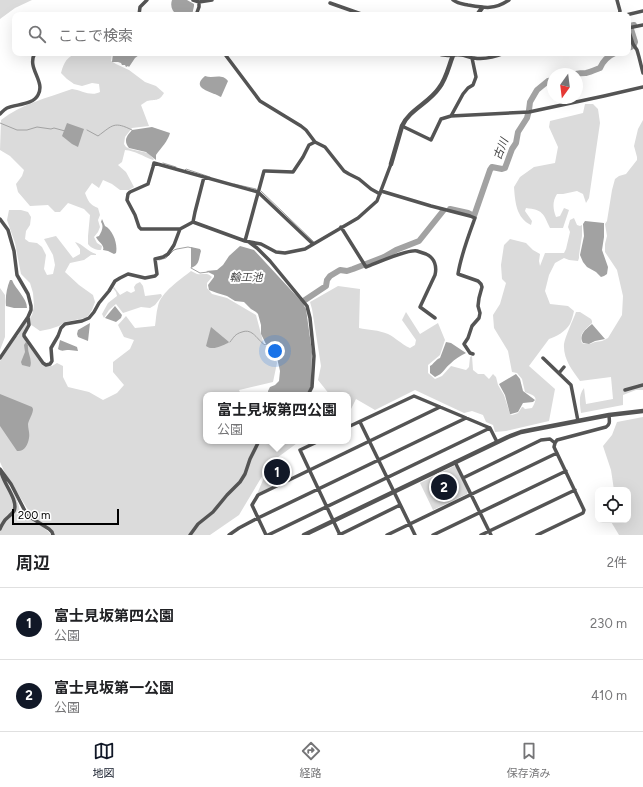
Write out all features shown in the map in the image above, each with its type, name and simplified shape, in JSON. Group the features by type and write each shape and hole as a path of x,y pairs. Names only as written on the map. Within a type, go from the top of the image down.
{"street":[{"path":"139,12 140,7 147,0"},
{"path":"193,0 199,2 212,0"},
{"path":"453,0 459,4 482,8 498,6 509,0"},
{"path":"617,0 620,12"},
{"path":"197,12 199,2"},
{"path":"330,3 356,12"},
{"path":"479,12 482,8"},
{"path":"631,14 643,11"},
{"path":"631,28 643,25"},
{"path":"631,35 640,57 643,73"},
{"path":"0,114 8,108 30,102 39,93 39,84 32,66 32,56"},
{"path":"226,56 260,102 302,126 315,142 325,147 344,171 359,179 371,189 380,193 475,218 461,256 458,274 478,281 482,287 478,306 480,313 479,318 472,326 468,338 464,344 470,353 473,354"},
{"path":"313,244 258,192 204,177 154,164 148,184 128,194 127,200 141,229 180,229 193,222 247,241 261,244 276,252 281,253 305,249 358,218 377,201 391,164 402,126 406,119 440,87 452,56"},
{"path":"465,56 472,58 490,58 496,56"},
{"path":"451,116 463,94 473,85 476,77 472,58"},
{"path":"402,126 431,140 441,119 451,116 528,113 643,87"},
{"path":"247,241 264,171 293,172 309,145 315,142"},
{"path":"193,222 194,212 204,177"},
{"path":"0,219 8,230 14,251 17,275 28,294 31,303 31,310 28,317 0,358"},
{"path":"341,227 366,267 412,251 417,251 430,256 434,260 436,271 420,307 435,318"},
{"path":"28,317 29,325 24,336 43,363 46,365 50,364 52,361 51,348 63,326 68,323 82,321 89,318 115,281 120,278 128,274 146,278 155,276 157,274 156,259 168,254 174,245 180,229"},
{"path":"247,241 257,248 270,261 308,308 314,356 312,387 310,392"},
{"path":"543,358 571,385 578,421"},
{"path":"559,373 564,367"},
{"path":"625,390 643,385"},
{"path":"351,426 414,396 490,428 496,442"},
{"path":"440,407 258,495 252,505 267,535 490,428"},
{"path":"304,535 496,442 521,432 643,411"},
{"path":"537,535 544,534 583,513 584,510 554,447 555,443 557,440 608,426 610,423 609,416"},
{"path":"229,535 258,518 466,418"},
{"path":"360,422 415,535"},
{"path":"463,478 541,440 550,439 555,443"},
{"path":"190,535 198,524 213,512 240,482 258,444"},
{"path":"313,444 300,450 340,535 400,505"},
{"path":"387,535 557,452"},
{"path":"455,462 490,533"},
{"path":"0,529 13,512 15,506 1,474 1,469"},
{"path":"1,469 11,484 26,513 50,529 53,535"},
{"path":"433,535 566,471"},
{"path":"481,535 490,533 575,490"}],"shaded area":[{"path":"0,0 32,0 15,8 0,19"},
{"path":"72,56 112,56 111,61 129,70 145,82 156,86 164,93 159,99 147,101 141,105 149,126 132,128 125,137 124,144 126,147 148,153 154,159 153,160 125,150 122,162 118,165 126,172 134,187 129,190 120,190 103,180 99,188 92,183 85,193 93,206 98,208 100,215 98,220 100,227 94,237 97,243 102,246 101,250 97,250 88,244 90,215 84,209 68,203 60,212 55,212 48,205 30,206 18,192 16,184 22,176 24,170 10,156 0,150 1,120 9,114 35,102 72,89 90,94 100,92 99,84 92,83 82,86 74,84 61,73 63,66"},
{"path":"585,104 593,104 598,109 600,123 589,198 586,203 583,194 577,191 557,194 554,200 554,211 556,217 560,216 564,208 569,210 563,228 550,228 542,213 526,208 525,211 532,221 531,225 519,214 514,187 520,177 534,167 555,163 558,147 549,127 550,121 583,113"},
{"path":"643,120 643,390 636,390 623,395 623,405 581,413 580,397 584,388 586,404 613,399 611,377 580,381 571,368 565,355 564,344 576,312 580,312 592,321 592,323 582,334 581,340 584,344 602,341 608,338 622,315 623,296 617,270 605,252 607,236 605,224 607,221 615,179 626,174 637,160 634,146 638,129"},
{"path":"9,210 21,210 28,212 31,217 25,239 29,242 37,243 42,247 46,255 44,269 47,275 53,274 55,265 53,255 44,239 56,236 73,258 80,254 80,249 75,242 96,254 91,255 84,260 70,263 65,272 93,295 95,302 88,316 40,331 30,324 30,318 34,306 33,293 30,283 21,274 15,243 7,220"},
{"path":"574,218 577,225 582,225 582,236 578,261 564,258 555,263 549,275 545,291 550,304 568,306 574,311 572,319 568,327 558,335 549,339 529,366 555,389 549,421 506,431 495,432 493,425 486,422 483,415 472,411 464,413 415,390 375,410 356,399 351,409 351,392 328,392 318,380 321,366 310,302 338,286 360,289 359,328 388,334 410,348 415,345 416,340 402,320 406,312 420,334 438,323 445,340 440,355 428,365 428,373 435,379 442,376 451,366 466,370 469,367 470,357 472,356 473,370 478,374 484,374 489,379 493,374 496,377 510,414 512,415 518,413 522,407 525,409 532,408 535,397 525,392 522,379 517,373 512,372 508,351 494,328 493,315 500,304 506,283 502,279 501,265 504,245 510,239 526,243 540,254 540,266 545,253 564,253 570,232 568,227 570,220"},
{"path":"191,271 197,274 205,274 212,277 207,283 207,288 212,294 227,298 256,315 264,345 273,350 277,363 273,382 239,390 240,392 203,392 203,444 296,444 270,463 239,515 210,535 54,535 30,513 5,473 0,462 0,361 27,321 28,324 23,333 46,366 52,366 57,363 63,366 63,377 68,387 89,392 103,400 117,393 124,385 113,372 113,362 130,349 134,340 124,337 118,325 126,316 135,328 155,326 156,314 160,301 172,287"},
{"path":"140,282 143,286 145,296 161,294 162,296 155,305 150,308 141,307 123,313 116,304 109,310 104,318 102,314 108,303 117,296 113,288 114,287 120,295 127,291 131,293 135,291 134,287 136,284"},
{"path":"0,288 5,295 5,337 0,350"},
{"path":"643,417 643,535 619,535 612,523 631,523 631,487 614,487 611,470 603,446 612,435 617,422"},
{"path":"280,462 289,478 257,494 271,466"},
{"path":"454,466 456,467 468,492 467,494 433,510 420,483"},
{"path":"0,473 18,502 20,513 41,526 51,535 0,535"}],"water":[{"path":"172,0 187,0 194,4 193,12 174,12 171,4"},
{"path":"113,56 138,56 129,67 126,67 118,62 112,62"},
{"path":"205,76 223,77 228,81 221,97 204,90 201,87 201,80"},
{"path":"67,123 84,129 78,147 62,136"},
{"path":"152,127 170,133 166,142 156,155 156,160 146,152 129,148 126,143 127,136 132,130"},
{"path":"102,219 105,226 114,238 116,253 114,254 103,250 103,247 96,237 99,236 102,230"},
{"path":"585,221 604,223 602,250 608,267 607,274 601,277 587,267 580,255 584,236 583,224"},
{"name":"輪工池","path":"240,246 254,250 302,302 306,309 312,352 311,386 308,392 268,392 270,387 279,381 280,371 275,349 273,346 266,344 261,334 261,325 258,314 244,302 235,301 227,296 209,290 208,285 214,275 206,271 217,270 223,265 229,256"},
{"path":"191,247 200,249 201,251 197,264 191,268"},
{"path":"10,280 12,280 23,297 27,304 27,308 14,308 6,306 6,292"},
{"path":"115,306 122,315 116,322 105,318"},
{"path":"90,323 88,341 78,337 78,330"},
{"path":"592,324 605,339 589,344 583,343 581,337 585,330"},
{"path":"211,327 229,342 220,347 211,348 206,346"},
{"path":"60,340 77,347 78,351 59,350"},
{"path":"26,342 28,345 31,364 30,367 22,365 21,362 25,352 24,345"},
{"path":"446,342 451,343 466,353 456,359 442,373 435,377 430,373 430,366 440,358"},
{"path":"516,374 520,379 523,391 535,400 533,402 523,403 518,412 510,414 505,395 499,384"},
{"path":"0,394 32,407 33,409 28,424 29,434 27,445 22,450 17,451 0,426"}],"waterway":[{"name":"古川","path":"631,29 635,42 631,47"},
{"name":"古川","path":"583,73 600,68 610,56"},
{"name":"古川","path":"450,209 474,216 490,170 492,167 502,169 505,168 512,149 516,143 518,132 527,118 530,102 537,90 547,82"},
{"path":"0,123 17,130 27,130 37,127 54,128 65,131"},
{"path":"87,130 98,136 107,129 117,125 132,130"},
{"path":"163,163 176,167"},
{"path":"185,170 186,169 210,177"},
{"path":"234,184 256,189"},
{"path":"261,191 314,242"},
{"name":"古川","path":"302,302 326,286 327,280 330,276 340,270 347,271 353,269 419,241 443,211"},
{"path":"159,260 166,258 174,250 188,247 192,248"},
{"path":"191,268 200,273 208,272"},
{"path":"230,342 236,335 246,331 255,335 265,345 267,344"}],"place":[{"name":"富士見坂第四公園","path":"277,472"},
{"name":"富士見坂第一公園","path":"444,487"}]}
